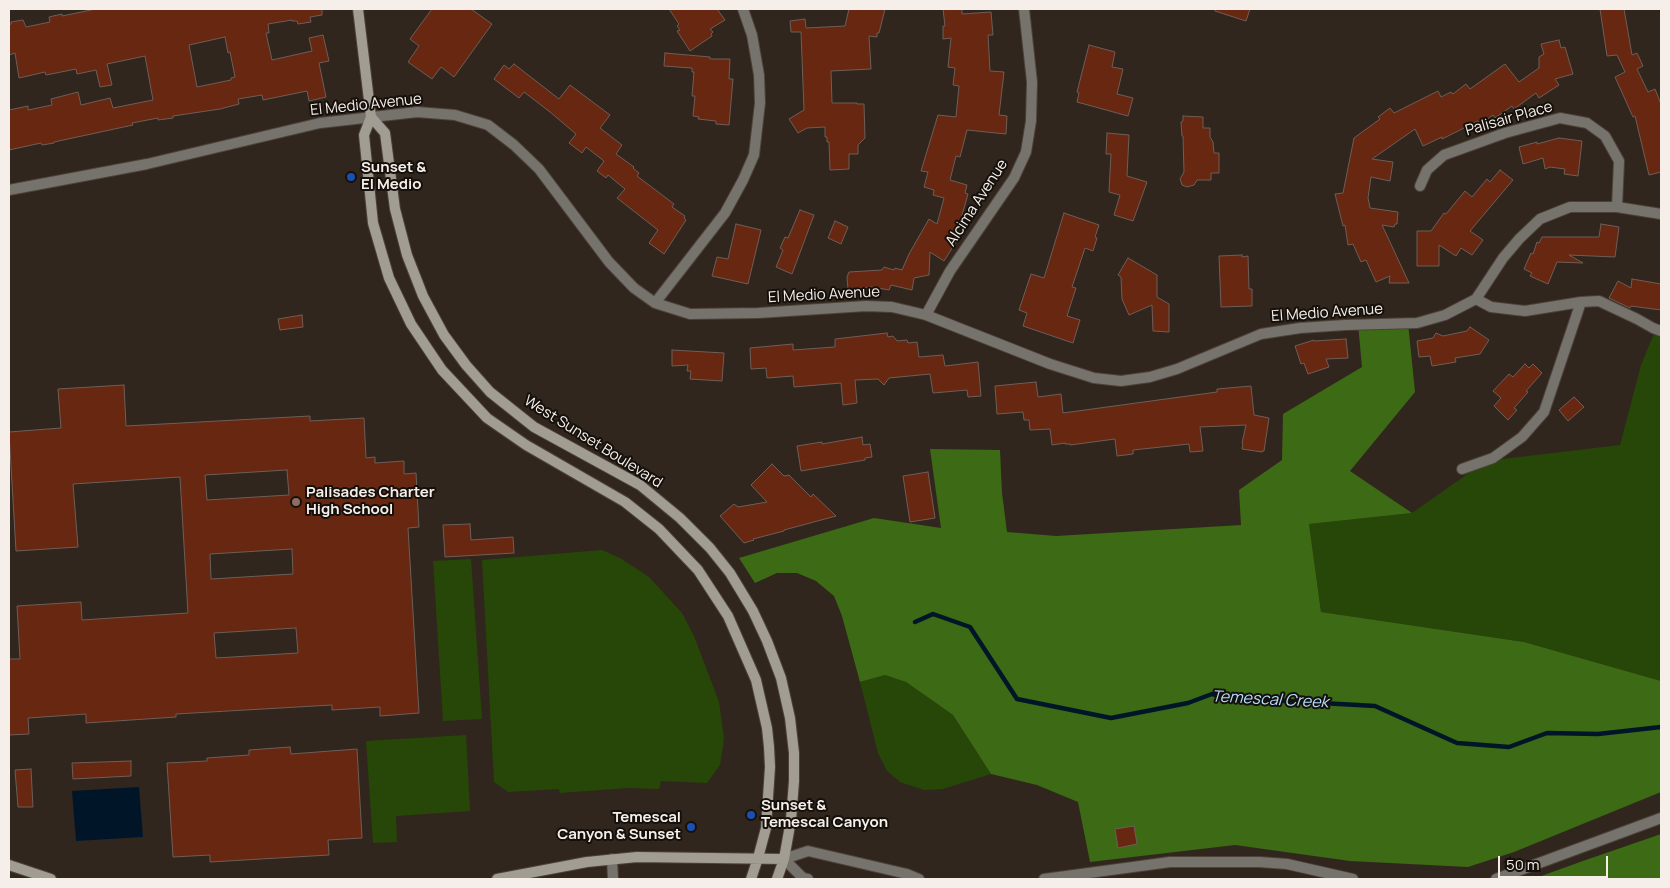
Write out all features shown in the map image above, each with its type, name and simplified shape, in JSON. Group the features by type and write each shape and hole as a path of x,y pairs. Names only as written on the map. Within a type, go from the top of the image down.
{"main road":[{"name":"West Sunset Boulevard","path":"358,9 371,117 364,135 373,223 389,278 411,324 442,370 488,418 526,445 625,502 659,529 698,570 728,616 756,680 767,728 770,766 766,828 751,879"},
{"name":"West Sunset Boulevard","path":"371,117 385,133 395,209 423,296 444,334 466,366 490,392 534,427 640,485 680,518 710,548 730,573 753,611 781,678 790,718 794,753 791,820 784,859 776,879"},
{"path":"497,879 612,859 670,856 784,859"},
{"path":"9,865 51,879"}],"street":[{"path":"655,303 725,213 754,155 760,103 759,75 752,36 743,9"},
{"name":"Alcima Avenue","path":"926,315 950,271 1014,178 1026,152 1031,121 1032,82 1024,9"},
{"name":"El Medio Avenue","path":"9,190 147,164 320,123 417,112 454,115 488,125 514,145 539,170 610,262 634,288 655,303 690,314 758,313 866,306 892,307 926,315 1050,364 1094,378 1121,381 1150,377 1177,369 1261,334 1318,326 1417,323 1445,315 1476,299 1504,258 1520,238 1540,219 1570,207 1617,207 1661,214"},
{"name":"Palisair Place","path":"1420,186 1427,170 1444,155 1505,133 1560,118 1587,123 1606,136 1619,161 1617,207"},
{"path":"1476,299 1492,308 1525,311 1599,301 1661,331"},
{"path":"1462,469 1493,458 1522,437 1544,412 1581,302"},
{"path":"1496,879 1661,818"},
{"path":"808,879 803,878 784,859 808,851 907,874 918,879"},
{"path":"612,859 613,879"},
{"path":"1044,879 1170,862 1259,862 1287,864 1352,879"}],"green space":[{"path":"1408,323 1415,392 1350,471 1412,513 1309,524 1321,612 1524,642 1661,681 1661,792 1514,852 1468,867 1350,861 1235,845 1090,862 1078,802 1037,785 991,774 953,715 906,682 885,675 860,682 842,616 834,596 816,581 797,573 777,573 755,583 739,558 874,518 941,528 930,449 1000,450 1002,493 1007,532 1056,536 1241,525 1239,490 1282,460 1283,414 1362,367 1358,324"},
{"path":"1655,331 1661,333 1661,681 1524,642 1321,612 1309,524 1412,513 1486,461 1620,445 1641,365"},
{"path":"602,550 620,558 649,577 682,613 694,636 719,702 724,739 720,765 707,783 661,781 659,789 628,788 560,793 559,789 508,792 494,782 482,560"},
{"path":"471,559 482,719 443,721 433,561"},
{"path":"885,675 906,682 953,715 991,774 943,789 924,790 900,782 887,771 878,753 860,682"},
{"path":"466,735 470,811 396,816 397,842 373,843 366,741"},
{"path":"1661,834 1661,879 1533,879 1580,862"}],"water":[{"path":"139,787 143,837 76,841 72,791"}],"building":[{"path":"96,9 322,9 322,15 310,17 311,22 298,24 297,21 292,20 268,24 269,33 266,33 272,60 312,51 309,38 323,35 329,61 319,63 326,97 309,101 307,91 263,100 262,95 238,99 239,104 220,109 173,116 173,118 158,120 158,118 132,123 133,125 54,143 42,145 41,143 9,150 9,110 28,106 28,110 52,105 51,99 78,92 81,105 110,98 113,108 153,100 145,56 107,64 112,85 100,87 96,70 77,74 76,69 46,75 45,72 19,78 15,53 9,55 9,25 11,22 23,20 26,27 50,22 49,17 62,14 62,16","holes":["225,37 228,53 230,52 235,77 231,78 231,80 197,87 189,45"]},
{"path":"432,9 471,9 492,24 454,77 441,67 432,79 408,62 419,46 410,39"},
{"path":"669,9 717,9 725,20 710,29 713,32 712,36 690,51 677,31 680,30 677,26 679,24"},
{"path":"849,9 885,9 877,37 869,36 871,69 831,71 832,103 864,104 865,138 858,145 858,154 849,154 849,169 830,170 829,142 827,142 827,137 825,137 825,127 807,128 798,133 789,119 804,110 801,32 791,32 790,21 805,19 806,28 845,26"},
{"path":"943,9 962,9 962,14 991,12 993,35 988,35 990,71 1004,72 999,115 1007,116 1006,134 967,130 960,157 956,156 950,180 967,185 965,193 968,194 956,236 959,237 944,261 930,252 929,275 914,278 912,290 891,285 889,290 872,287 848,289 847,277 849,272 882,270 884,267 902,270 929,219 937,224 944,198 933,195 934,190 924,187 928,172 921,171 938,115 956,117 959,86 953,85 955,68 948,67 951,38 943,39 943,26 945,26"},
{"path":"1215,9 1250,9 1246,21 1215,11"},
{"path":"1600,9 1624,9 1632,55 1637,53 1643,66 1637,69 1648,92 1655,89 1661,104 1661,172 1649,175 1635,116 1633,117 1615,77 1625,72 1617,55 1607,56"},
{"path":"1559,40 1561,48 1565,47 1573,74 1555,79 1559,85 1539,98 1536,93 1514,109 1512,106 1495,118 1493,115 1480,125 1478,121 1423,146 1415,129 1372,159 1393,162 1390,181 1371,177 1368,198 1370,208 1398,212 1397,224 1394,227 1382,225 1409,283 1389,283 1390,276 1376,282 1366,260 1361,262 1353,244 1348,245 1345,225 1343,226 1335,194 1343,193 1354,138 1380,119 1378,117 1390,108 1394,113 1438,91 1441,97 1451,92 1453,94 1466,84 1470,89 1505,64 1519,82 1539,68 1539,57 1544,54 1541,44"},
{"path":"1089,45 1115,52 1112,67 1123,69 1117,94 1133,98 1128,116 1077,102 1079,93 1077,92"},
{"path":"665,53 710,57 710,59 730,59 729,79 733,79 729,125 716,124 716,121 698,119 699,117 693,116 695,96 692,96 694,72 692,72 692,68 664,66"},
{"path":"514,64 559,99 570,85 610,115 600,128 622,145 616,154 634,167 639,173 637,176 674,204 672,207 685,216 686,220 664,254 649,243 658,230 617,198 625,189 608,175 606,178 597,171 604,161 586,147 582,153 569,143 576,134 524,92 519,98 494,79 504,65 509,69"},
{"path":"1183,116 1203,117 1203,128 1210,128 1214,153 1219,153 1219,173 1211,173 1211,180 1197,180 1194,185 1187,187 1182,185 1180,179 1184,172 1181,122 1183,121"},
{"path":"1107,133 1129,135 1127,176 1147,182 1133,221 1114,215 1120,195 1109,192 1111,154 1106,154"},
{"path":"1559,138 1582,141 1578,176 1564,174 1565,169 1550,167 1545,169 1543,158 1523,164 1519,147"},
{"path":"1500,170 1513,180 1470,231 1483,240 1472,255 1461,248 1456,256 1439,245 1439,266 1417,266 1417,231 1431,231 1444,213 1446,214 1465,191 1472,197 1487,179 1490,182"},
{"path":"800,210 814,215 792,274 776,267 783,250 780,248 785,237 788,238"},
{"path":"1064,213 1099,225 1093,251 1085,248 1072,287 1076,288 1067,316 1080,320 1073,343 1023,326 1027,313 1019,310 1031,274 1044,278"},
{"path":"835,221 848,227 841,244 828,238"},
{"path":"736,224 761,230 748,284 712,276 717,257 728,259"},
{"path":"1601,224 1619,227 1615,257 1569,255 1583,263 1557,262 1548,284 1530,276 1532,273 1524,269 1531,253 1533,254 1537,242 1539,243 1542,237 1599,237"},
{"path":"1242,255 1242,257 1248,256 1249,289 1252,289 1252,306 1221,307 1219,256"},
{"path":"1128,258 1157,275 1157,297 1169,304 1169,332 1153,331 1152,305 1129,315 1122,299 1121,277 1118,275"},
{"path":"1632,279 1661,284 1661,310 1631,306 1630,308 1609,298 1618,281 1631,288"},
{"path":"302,315 303,327 280,330 278,319"},
{"path":"1470,327 1489,340 1480,354 1455,358 1456,362 1432,366 1430,356 1419,357 1417,341 1433,338 1436,333 1443,336 1467,331"},
{"path":"887,333 888,337 893,336 897,341 917,342 919,357 943,355 945,366 978,362 981,396 968,397 967,390 933,393 930,374 889,378 884,385 878,379 855,380 857,403 843,405 841,383 794,387 793,376 767,378 766,368 751,369 750,348 793,344 793,350 835,347 835,339"},
{"path":"1346,339 1348,358 1326,359 1329,367 1308,374 1304,363 1301,364 1295,346 1314,340"},
{"path":"672,350 724,353 722,381 690,379 691,371 687,371 688,365 672,366"},
{"path":"1525,364 1529,368 1533,364 1542,373 1526,391 1528,392 1514,408 1517,410 1508,420 1494,406 1501,398 1493,391 1509,374 1513,377"},
{"path":"1036,382 1038,397 1061,394 1063,413 1217,392 1217,389 1251,386 1254,415 1269,418 1264,451 1242,449 1246,425 1200,427 1203,451 1190,452 1189,444 1133,450 1133,454 1117,456 1115,439 1070,445 1065,443 1052,445 1050,429 1030,430 1029,420 1024,420 1023,412 997,414 995,386"},
{"path":"124,385 126,426 310,416 310,421 364,418 366,458 375,457 375,463 404,461 404,474 416,473 419,527 408,528 419,713 380,716 380,707 332,710 332,705 176,714 176,717 86,723 86,714 28,718 29,734 9,735 9,659 20,659 17,606 81,602 82,620 188,613 180,477 73,484 78,547 16,551 9,432 61,428 58,389","holes":["287,470 289,495 207,500 205,475","292,549 293,574 211,579 210,554","296,628 298,653 216,658 214,633"]},
{"path":"1574,397 1584,407 1568,421 1559,410"},
{"path":"862,437 863,445 870,444 872,457 865,458 865,460 801,471 797,446"},
{"path":"772,464 784,476 789,475 811,497 813,494 836,516 744,543 720,516 734,504 738,507 767,502 751,485"},
{"path":"928,472 935,518 910,522 903,476"},
{"path":"470,524 471,540 513,537 514,553 445,557 443,525"},
{"path":"290,747 291,754 357,749 362,838 328,840 329,855 210,862 210,855 173,857 167,763 207,761 207,758 249,755 249,750"},
{"path":"131,761 131,776 73,779 72,763"},
{"path":"31,769 33,807 18,807 15,770"},
{"path":"1134,826 1137,844 1118,848 1115,829"}],"waterway":[{"name":"Temescal Creek","path":"915,622 933,614 970,627 1017,699 1111,718 1188,703 1212,694 1248,703 1268,700 1375,706 1457,743 1509,747 1547,733 1598,734 1661,727"}],"place":[{"name":"Sunset & El Medio","path":"351,177"},
{"name":"Palisades Charter High School","path":"296,502"},
{"name":"Sunset & Temescal Canyon","path":"751,815"},
{"name":"Temescal Canyon & Sunset","path":"691,827"}]}
